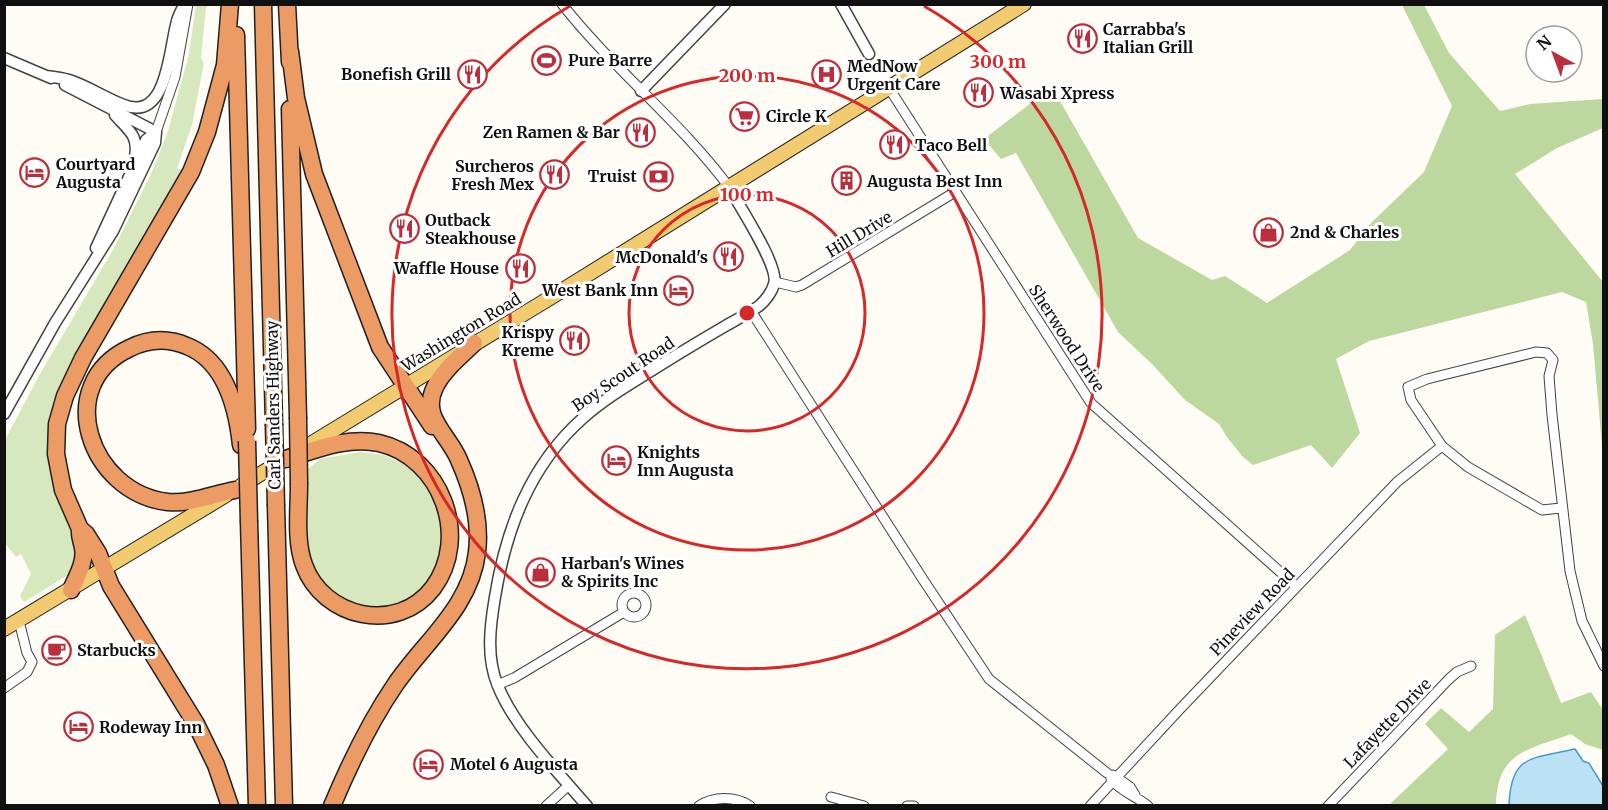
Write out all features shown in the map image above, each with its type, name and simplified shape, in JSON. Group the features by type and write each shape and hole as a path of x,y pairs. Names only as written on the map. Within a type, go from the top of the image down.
{"highway":[{"path":"71,590 82,562 84,550 80,539 80,529 63,490 56,454 57,424 65,396 83,358 191,172 207,132 219,92 225,65 230,4"},
{"name":"Carl Sanders Highway","path":"236,4 244,443 249,516 256,806"},
{"name":"Carl Sanders Highway","path":"263,4 284,806"},
{"path":"286,459 338,444 363,441 378,443 399,451 421,467 437,486 443,499 449,524 449,552 434,586 427,594 411,607 389,614 359,615 331,602 310,578 302,558 299,484 298,417 290,51 287,4"},
{"path":"290,51 296,98 314,174 380,347 455,460 472,490"},
{"path":"235,489 169,502 142,496 118,480 99,458 90,438 88,404 95,382 115,356 136,344 149,341 172,341 193,348 214,367 226,386 244,443"},
{"path":"332,806 352,758 377,712 396,684 450,616 465,593 474,569 478,540 477,516 472,490 458,457 434,420 431,405 432,393 439,380 474,343"},
{"path":"80,529 98,553 111,586 196,724 216,765 230,806"}],"main road":[{"name":"Washington Road","path":"4,629 286,459 1024,4"}],"street":[{"path":"46,76 69,80 125,105 143,107 158,94 171,53 177,21 186,4"},
{"path":"4,414 88,267 118,222 155,142 156,132 175,77 186,4"},
{"path":"562,4 599,47 710,163 729,187 768,257 775,282"},
{"path":"641,91 725,4"},
{"path":"841,4 869,54"},
{"path":"4,58 46,76 156,132"},
{"name":"Sherwood Drive","path":"889,88 1091,403 1296,586"},
{"path":"109,108 130,129 137,147 134,167"},
{"path":"88,267 146,140 156,132"},
{"name":"Hill Drive","path":"775,282 796,287 802,285 956,192"},
{"name":"Boy Scout Road","path":"587,806 547,759 511,711 497,685 492,663 490,633 500,568 516,515 540,467 558,443 596,407 652,370 751,311 765,301 775,282"},
{"path":"751,311 989,679 1115,779 1126,792 1135,795 1148,806"},
{"path":"1561,508 1542,510 1468,467 1442,446 1411,400 1408,387 1427,379 1536,352 1547,353 1552,360 1549,376 1561,508 1570,572 1582,621 1604,666"},
{"name":"Pineview Road","path":"1090,806 1397,482 1442,446"},
{"path":"497,685 514,678 624,612"},
{"path":"4,688 27,672 32,662 27,653 19,621"},
{"name":"Lafayette Drive","path":"1328,806 1449,679 1457,672 1471,666"},
{"path":"546,806 569,785"},
{"path":"831,797 864,806"},
{"path":"699,806 716,798 724,802 739,799 750,806"},
{"path":"907,806 914,806"}],"green space":[{"path":"196,5 208,5 201,58 204,63 192,125 177,168 184,171 69,372 49,459 52,482 79,554 71,573 24,602 20,596 31,574 21,554 16,557 5,543 5,440 40,374 114,248 152,172 168,131 189,54"},
{"path":"1402,5 1424,5 1449,53 1500,111 1530,104 1603,99 1603,128 1557,148 1515,174 1603,282 1603,457 1593,344 1586,302 1562,292 1369,341 1336,359 1360,433 1332,468 1311,445 1253,465 1242,456 1219,424 1185,400 1118,332 1016,153 1001,159 984,139 1052,87 1138,238 1212,280 1225,276 1267,303 1350,250 1370,224 1424,172 1452,106"},
{"path":"360,452 384,455 407,466 427,483 438,508 442,538 440,557 426,586 411,599 386,608 362,609 328,590 310,561 305,533 308,469 320,459"},
{"path":"1525,615 1561,703 1591,692 1603,710 1603,750 1585,744 1571,734 1529,749 1509,763 1502,773 1496,805 1389,805 1448,749 1425,724 1441,708 1469,732 1493,709 1495,635"}],"water":[{"path":"1575,749 1583,761 1589,763 1603,786 1603,805 1509,805 1514,776 1527,761"}],"place":[{"name":"Carrabba's Italian Grill","path":"1082,38"},
{"name":"Pure Barre","path":"547,60"},
{"name":"Bonefish Grill","path":"472,74"},
{"name":"MedNow Urgent Care","path":"826,75"},
{"name":"Wasabi Xpress","path":"979,93"},
{"name":"Circle K","path":"745,116"},
{"name":"Zen Ramen & Bar","path":"641,132"},
{"name":"Taco Bell","path":"894,145"},
{"name":"Courtyard Augusta","path":"35,173"},
{"name":"Surcheros Fresh Mex","path":"555,175"},
{"name":"Truist","path":"658,176"},
{"name":"Augusta Best Inn","path":"846,181"},
{"name":"Outback Steakhouse","path":"404,229"},
{"name":"2nd & Charles","path":"1269,232"},
{"name":"McDonald's","path":"729,257"},
{"name":"Waffle House","path":"520,268"},
{"name":"West Bank Inn","path":"679,290"},
{"name":"Krispy Kreme","path":"575,341"},
{"name":"Knights Inn Augusta","path":"616,461"},
{"name":"Harban's Wines & Spirits Inc","path":"540,572"},
{"name":"Starbucks","path":"56,650"},
{"name":"Rodeway Inn","path":"78,727"},
{"name":"Motel 6 Augusta","path":"429,764"}]}
